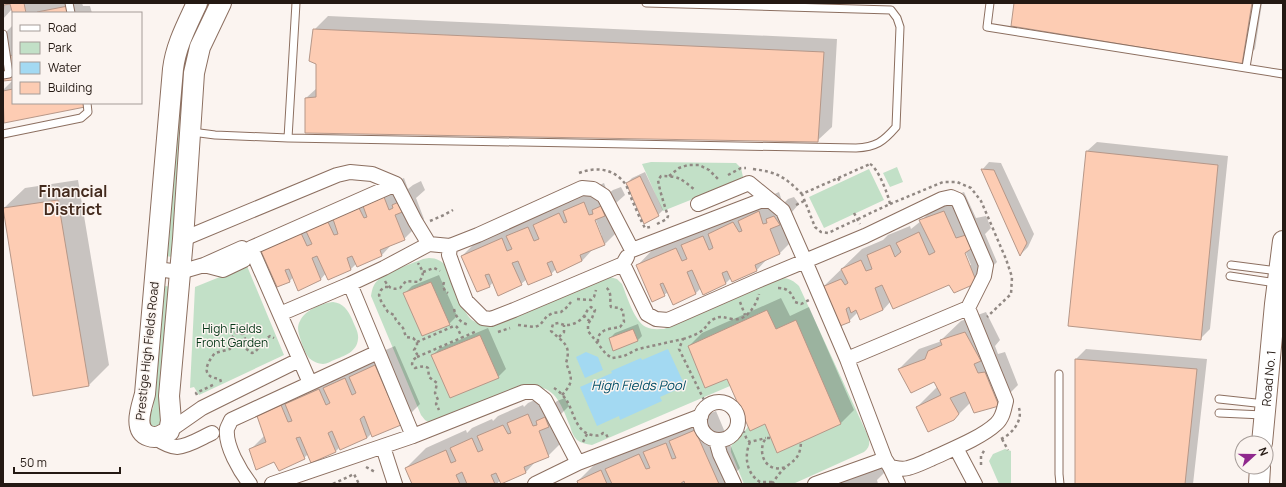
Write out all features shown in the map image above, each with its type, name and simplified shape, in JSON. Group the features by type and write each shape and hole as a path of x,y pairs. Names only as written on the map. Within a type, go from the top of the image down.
{"street":[{"name":"Prestige High Fields Road","path":"197,3 178,42 174,56 145,394 139,420 140,428 145,434 161,434 171,421 169,396 183,239 194,73 200,47 221,3"},
{"path":"183,239 337,175 350,172 372,174 396,184 429,244"},
{"path":"698,204 749,183 783,211 820,294 887,463 898,484"},
{"path":"310,383 251,248 396,184"},
{"path":"280,314 350,284 429,244 450,246 582,188 593,189 604,196 632,250"},
{"path":"623,264 647,314 656,318 668,320 756,281 865,236 942,199 951,197 958,200 986,265 984,276 968,308 846,359"},
{"path":"450,246 449,255 466,301 483,318 491,319 623,264 632,250 760,201 770,201"},
{"name":"Road No. 1","path":"1263,435 1278,277 1283,241"},
{"path":"156,269 180,272 243,254"},
{"path":"350,284 414,436"},
{"path":"815,484 887,463 898,469 908,469 956,448 996,425 1002,416 1006,402 968,308"},
{"path":"250,484 234,458 228,441 227,429 231,420 378,352"},
{"path":"212,433 194,442 177,447 169,445 161,434 208,404 299,360"},
{"path":"272,484 414,436 524,392 535,392 546,400 578,463"},
{"path":"535,484 578,463 704,411 712,403 725,402 735,410 738,415 739,422 737,428 731,436 726,439 716,440 710,438 705,434 700,422 704,411"},
{"path":"716,440 720,454 734,484"},
{"path":"383,447 395,484"},
{"path":"956,448 975,484"}],"lane":[{"path":"288,138 296,3"},
{"path":"190,132 214,135 288,138 856,148 869,147 885,139 896,127 900,27 897,18 891,10 646,3"},
{"path":"990,3 987,27 1283,74"},
{"path":"1246,67 1257,3"},
{"path":"3,34 6,74"},
{"path":"3,134 81,118 88,112 87,104"},
{"path":"1231,265 1278,277"},
{"path":"1230,276 1278,277"},
{"path":"1059,374 1060,484"},
{"path":"1219,400 1266,410"},
{"path":"1219,413 1266,410"}],"path":[{"path":"712,182 741,168 765,170 779,174 802,194 815,227 821,232 828,233 890,204 882,182 874,166 870,164 802,194"},
{"path":"668,176 679,168 688,165 699,166 709,170 718,179"},
{"path":"663,202 658,180 661,176 673,176 681,179 694,190 700,187"},
{"path":"838,178 840,182"},
{"path":"882,182 887,180"},
{"path":"418,226 453,210"},
{"path":"854,214 858,219"},
{"path":"379,270 388,287 394,290 400,288 406,281 419,282 423,277 423,272 412,253"},
{"path":"388,287 383,288 379,295 385,309 394,315 396,320 403,328 406,337 413,338 417,342"},
{"path":"771,289 783,288 788,290 795,302 801,304 820,294"},
{"path":"562,395 568,388 571,376 566,363 568,356 567,348 561,338 551,331 553,324 559,323 564,325 572,325 584,316 586,310 591,307 595,310 588,324 588,331 606,354 612,358 624,356 638,349 683,339 703,330 713,319 717,317 721,316 738,320 751,311 758,295 762,291"},
{"path":"598,344 598,337 605,329 620,327 623,325 624,315"},
{"path":"584,316 590,321"},
{"path":"559,337 564,332 564,325"},
{"path":"417,342 454,326 457,327 462,338"},
{"path":"444,412 439,410 436,404 438,400 435,393 437,383 429,377 428,368 423,366 415,368 412,364 413,360 477,331"},
{"path":"221,382 220,379 209,376 207,364 214,353 230,349 233,336 236,333 243,334 246,343 245,348 252,353 255,352 267,338 270,336 274,338"},
{"path":"683,339 679,349 704,411"},
{"path":"417,342 417,346 414,350 417,357"},
{"path":"551,385 566,399 580,430 591,435 601,436 606,434 612,450"},
{"path":"737,428 744,432 750,442"},
{"path":"766,438 762,455 766,463 773,468 787,467"},
{"path":"750,442 770,438"},
{"path":"1002,438 1008,450"},
{"path":"750,442 746,457 751,474 760,482 773,483 779,474 798,457 801,442"},
{"path":"360,466 368,467 375,471 377,475"},
{"path":"333,484 354,474 358,484"}],"green space":[{"path":"208,3 214,3 172,257 166,256 183,59"},
{"path":"651,162 736,163 741,168 743,177 663,211 642,164"},
{"path":"897,167 903,182 890,187 883,173"},
{"path":"869,169 884,200 824,228 809,197"},
{"path":"429,258 439,260 447,266 468,316 476,322 490,326 610,277 617,279 622,284 634,314 642,324 648,328 664,329 782,278 789,279 799,286 868,436 868,447 864,452 793,484 744,484 731,452 731,447 735,440 746,430 748,426 730,386 592,445 580,442 574,437 561,405 557,399 552,393 540,387 531,387 430,423 421,415 371,296 372,290 377,281 386,274"},
{"name":"High Fields Front Garden","path":"247,266 284,355 199,395 194,387 190,388 195,287"},
{"path":"165,286 172,287 163,424 157,428 151,428 148,413 153,409"},
{"path":"333,302 342,305 349,313 357,331 358,339 355,347 349,353 327,363 321,364 309,358 306,354 299,336 298,326 302,317 310,310"},
{"path":"1005,449 1011,451 1011,484 999,484 989,461 993,454"}],"water":[{"name":"High Fields Pool","path":"668,349 685,386 660,397 662,401 620,420 619,416 597,426 580,387 641,358 642,360"},
{"path":"586,352 598,357 603,370 585,378 576,357"}],"building":[{"path":"3,3 24,3 26,12 12,12 10,4 4,5 3,16"},
{"path":"1014,3 1252,3 1242,64 1011,26"},
{"path":"68,6 68,12 37,12"},
{"path":"313,29 824,52 818,142 305,133 305,98 316,97 316,64 309,61"},
{"path":"3,42 9,56 12,55 12,80 3,81"},
{"path":"12,89 12,104 85,104 85,107 4,123 3,91"},
{"path":"1086,151 1218,165 1201,340 1068,326"},
{"path":"981,169 994,170 1027,243 1020,256"},
{"path":"640,176 659,216 644,224 626,183"},
{"path":"384,197 389,210 393,208 392,205 401,201 405,211 395,215 405,240 380,250 382,256 357,267 352,256 347,258 351,270 328,280 317,256 312,258 321,280 298,291 289,269 285,270 290,282 277,287 261,251 301,233 307,246 312,244 306,231 328,222 334,235 338,234 333,219 359,208 364,218 367,217 363,206"},
{"path":"58,200 89,386 33,396 3,208"},
{"path":"584,202 589,215 593,214 592,210 601,206 605,216 595,220 605,245 580,255 582,261 557,273 552,261 547,263 552,275 528,285 518,261 512,263 522,285 498,296 489,274 485,275 490,287 477,292 461,256 502,238 507,251 512,249 506,236 528,227 534,241 539,239 533,225 559,213 564,223 567,222 563,211"},
{"path":"759,211 763,224 767,223 766,219 774,216 780,225 770,229 780,254 755,265 757,271 732,282 727,271 722,273 726,284 703,295 692,270 687,272 696,294 673,305 663,283 660,284 665,296 652,302 636,265 676,248 682,261 687,259 681,245 703,236 709,250 713,248 708,234 733,222 739,232 742,231 738,221"},
{"path":"944,211 956,238 966,235 971,249 965,253 977,283 954,293 949,285 893,309 882,285 875,288 883,310 860,320 856,310 851,313 849,307 846,309 850,322 840,326 822,287 841,279 845,285 848,283 841,269 861,260 866,271 872,269 867,255 890,245 895,257 901,252 896,243 919,232 929,255 935,252 919,220"},
{"path":"431,282 450,325 422,336 403,293"},
{"path":"767,310 776,329 796,320 841,424 777,453 765,424 750,431 727,379 705,388 688,346"},
{"path":"633,329 638,341 613,351 609,338"},
{"path":"965,332 981,361 974,364 978,373 985,372 999,406 974,413 965,392 950,398 959,414 954,420 928,432 916,407 941,395 934,382 911,393 898,369 925,359 928,351 942,345 940,340"},
{"path":"480,335 499,378 450,398 431,355"},
{"path":"1075,359 1197,369 1185,484 1075,484"},
{"path":"375,365 401,425 372,437 364,416 360,419 367,438 340,450 332,431 328,433 336,452 311,463 300,437 296,438 305,459 279,471 274,462 256,470 249,449 266,442 257,416 281,405 288,422 292,421 285,404 319,389 326,405 330,403 323,388 345,378 352,395 356,393 349,377"},
{"path":"528,414 533,426 537,425 536,421 545,417 549,427 539,431 549,457 524,467 526,473 501,484 496,473 491,475 495,484 467,484 462,472 456,475 460,484 412,484 405,468 446,450 451,463 456,461 450,448 472,438 478,452 483,450 477,436 503,425 508,434 511,433 507,423"},
{"path":"695,430 719,484 685,484 684,481 680,484 612,484 605,469 639,454 646,469 650,468 643,452 666,443 672,459 676,458 669,441"},
{"path":"601,470 607,484 578,484 577,481"}],"district":[{"name":"Financial District","path":"73,200"}]}
